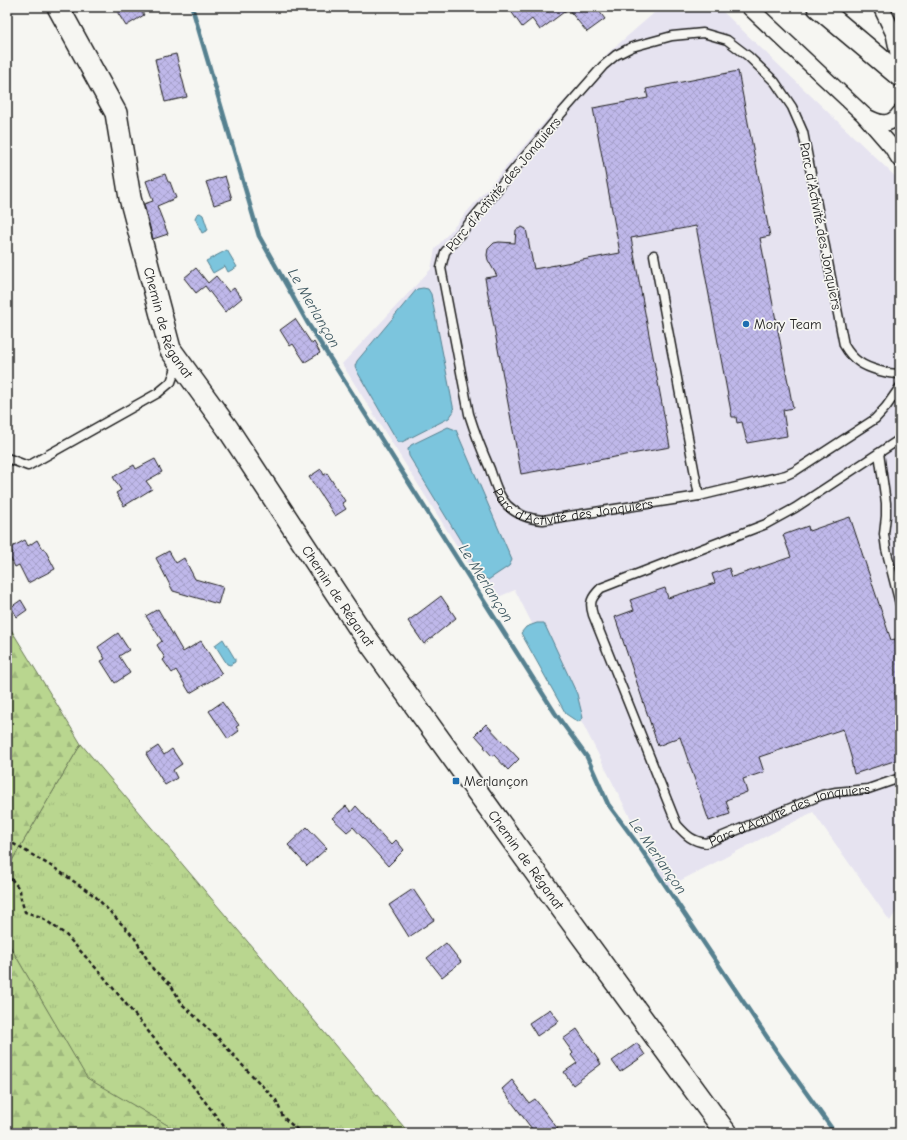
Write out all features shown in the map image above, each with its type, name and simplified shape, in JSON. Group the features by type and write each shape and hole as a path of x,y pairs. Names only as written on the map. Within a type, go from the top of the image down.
{"street":[{"name":"Chemin de Réganat","path":"58,7 116,113 130,198 170,349 228,429 357,625 726,1133"},
{"path":"749,7 864,115 891,146 900,160"},
{"path":"818,7 892,62 900,76"},
{"path":"881,7 894,34 892,62"},
{"path":"864,115 876,121 889,123 896,119 900,113"}],"lane":[{"name":"Parc d'Activité des Jonquiers","path":"900,374 870,368 859,363 850,355 844,345 803,132 792,107 775,82 748,56 727,40 703,33 672,36 632,47 616,55 604,66 559,116 445,252 441,268 469,414 500,495 507,505 518,514 531,519 543,520 699,496 777,478 795,471 875,419 886,407 900,387"},
{"path":"654,254 699,496"},
{"path":"7,458 28,466 158,393 170,382 179,360"},
{"name":"Parc d'Activité des Jonquiers","path":"900,439 795,508 766,524 601,588 594,595 590,606 592,615 678,825 686,835 696,842 706,843 822,796 836,792 868,789 900,778"},
{"path":"879,453 886,503 884,534 886,549 900,604"}],"path":[{"path":"7,840 56,869 95,896 134,937 153,969 170,984 183,1004 219,1039 276,1100 283,1117 301,1133"},
{"path":"7,873 20,890 25,912 41,917 65,934 104,977 196,1090 223,1125 226,1133"}],"shaded area":[{"path":"661,7 718,7 900,181 900,906 890,921 813,812 666,888 515,590 491,600 342,364 431,269 435,249 541,126 608,53"}],"green space":[{"path":"7,623 81,744 7,869"},
{"path":"81,744 409,1133 181,1133 87,1079 7,941 7,869"},
{"path":"7,941 87,1078 181,1133 7,1133"}],"water":[{"path":"200,213 203,215 208,230 202,233 195,218 197,214"},
{"path":"227,250 237,267 228,272 225,266 213,273 206,261"},
{"path":"417,289 428,289 431,294 454,411 449,418 402,442 398,442 355,366 357,361"},
{"path":"448,427 456,430 512,560 509,566 488,580 482,576 409,456 408,449 411,445"},
{"path":"537,623 544,623 577,694 583,718 578,722 566,714 521,633 526,627"},
{"path":"223,639 235,659 235,662 230,665 227,664 215,645"}],"building":[{"path":"114,7 139,7 144,15 126,26"},
{"path":"508,7 596,7 605,19 587,32 568,9 540,30 532,19 522,27"},
{"path":"176,54 187,97 165,102 155,59"},
{"path":"738,71 770,236 760,238 793,408 783,410 787,436 747,443 742,422 737,423 736,417 732,417 696,226 631,238 670,447 521,474 485,278 497,276 488,260 488,249 494,243 515,243 516,230 522,227 526,229 534,269 620,253 593,108 648,98 646,89"},
{"path":"165,174 168,182 170,182 176,198 157,206 168,234 153,239 144,204 153,201 146,181"},
{"path":"225,176 232,199 214,205 206,182"},
{"path":"196,268 208,283 216,276 229,292 234,288 242,298 225,312 205,286 196,293 184,278"},
{"path":"295,319 312,344 314,342 320,353 305,362 293,344 290,346 280,330"},
{"path":"155,459 162,472 146,481 152,489 124,506 116,493 121,490 113,477 134,465 136,469"},
{"path":"321,469 324,475 327,473 345,501 342,503 346,509 335,516 309,477"},
{"path":"850,517 891,640 895,639 900,655 900,690 895,692 900,708 900,759 854,774 852,760 843,729 759,757 764,772 743,779 747,792 726,800 730,814 709,821 680,737 658,746 615,617 634,610 630,600 665,588 668,598 715,583 712,574 729,568 732,577 791,557 783,535 808,526 809,531"},
{"path":"25,540 28,546 37,540 42,549 44,548 55,569 28,583 19,565 15,567 9,555 13,553 10,548"},
{"path":"169,551 176,563 184,558 195,579 223,587 218,604 173,591 156,558"},
{"path":"441,596 456,618 424,644 408,621"},
{"path":"21,600 27,610 17,617 11,607"},
{"path":"158,609 183,652 201,641 222,674 190,693 176,670 172,673 163,660 165,658 157,645 162,641 146,616"},
{"path":"118,633 129,650 119,656 130,673 115,683 101,661 105,659 98,647"},
{"path":"222,702 239,725 236,727 239,731 228,739 209,711"},
{"path":"486,724 519,759 508,770 494,755 492,756 475,735"},
{"path":"158,746 164,755 172,749 182,764 173,770 177,778 165,785 146,754"},
{"path":"346,806 351,812 356,806 391,845 396,840 404,850 388,866 353,827 347,832 332,818"},
{"path":"307,827 327,848 307,866 288,845"},
{"path":"413,889 434,920 409,937 389,905"},
{"path":"446,943 461,962 442,977 427,958"},
{"path":"550,1009 559,1021 537,1036 529,1023"},
{"path":"577,1029 601,1064 573,1085 564,1072 577,1063 571,1055 573,1053 563,1039"},
{"path":"637,1043 645,1055 620,1072 612,1061"},
{"path":"512,1080 529,1103 535,1099 561,1133 535,1133 502,1089"}],"waterway":[{"name":"Le Merlançon","path":"192,7 259,236 307,322 555,713 587,757 608,804 639,846 777,1052 835,1133"}],"place":[{"name":"Mory Team","path":"746,324"},
{"name":"Merlançon","path":"456,781"}]}
